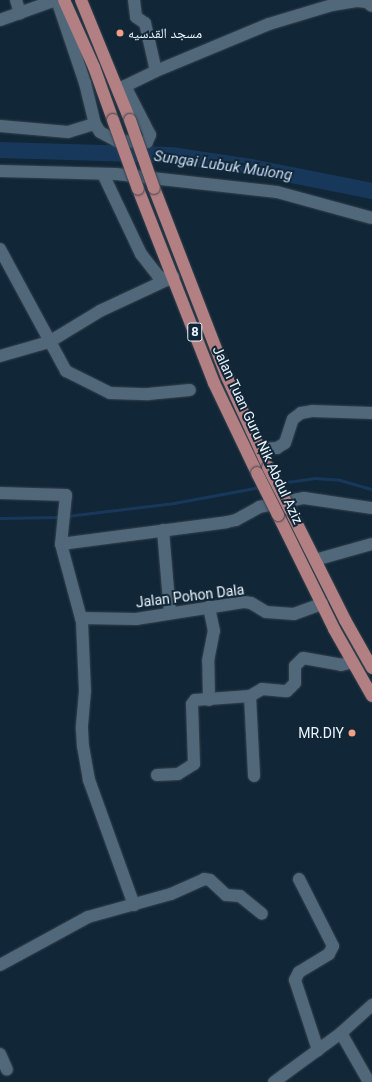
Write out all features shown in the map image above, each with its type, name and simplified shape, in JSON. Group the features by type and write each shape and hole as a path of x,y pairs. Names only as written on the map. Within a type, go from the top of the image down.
{"main road":[{"name":"Jalan Tuan Guru Nik Abdul Aziz","path":"64,0 94,67 170,278 214,383 322,604 372,696"},
{"name":"Jalan Tuan Guru Nik Abdul Aziz","path":"81,0 122,88 130,120 154,188 227,377 268,467 372,668"}],"street":[{"path":"16,0 20,13"},
{"path":"0,20 56,0 85,82 95,124 100,132 117,141 134,143 150,139 137,106 122,88 156,71 269,24 325,7 357,1 367,2 372,6"},
{"path":"134,0 136,17 145,23 156,71"},
{"path":"0,126 68,132 95,124"},
{"path":"0,171 103,174 277,192 372,218"},
{"path":"103,174 141,254 158,276 170,278"},
{"path":"0,249 48,342 66,371 110,393 148,394 190,390"},
{"path":"0,356 48,342 100,311 170,278"},
{"path":"260,449 277,448 285,443 292,419 301,413 312,411 372,412"},
{"path":"0,493 66,495 61,544 81,618 85,691 82,729 88,774 134,905"},
{"path":"61,544 236,520 259,507 304,498 372,508"},
{"path":"163,530 170,613"},
{"path":"315,560 372,544"},
{"name":"Jalan Pohon Dala","path":"81,618 118,620 209,607 251,603 266,612 294,614 322,604"},
{"path":"209,607 214,631 208,661 209,700"},
{"path":"157,775 178,774 194,764 192,704 197,699 209,700 250,696 262,689 283,692 291,689 295,683 295,666 303,658 341,665 353,662"},
{"path":"250,696 254,776"},
{"path":"0,965 88,917 172,894 204,879 210,880 226,895 240,896 262,914"},
{"path":"299,879 333,946 329,954 299,972 295,980 318,1050"},
{"path":"274,1082 341,1033 372,1004"},
{"path":"341,1033 369,1082"},
{"path":"0,1054 7,1070"}],"waterway":[{"name":"Sungai Lubuk Mulong","path":"0,150 171,155 251,167 372,191"},
{"path":"280,483 314,478 340,480 372,489"},
{"path":"67,516 174,503 260,487"},
{"path":"0,518 60,517"}],"place":[{"name":"مسجد القدسيه","path":"120,33"},
{"name":"MR.DIY","path":"352,733"}]}
